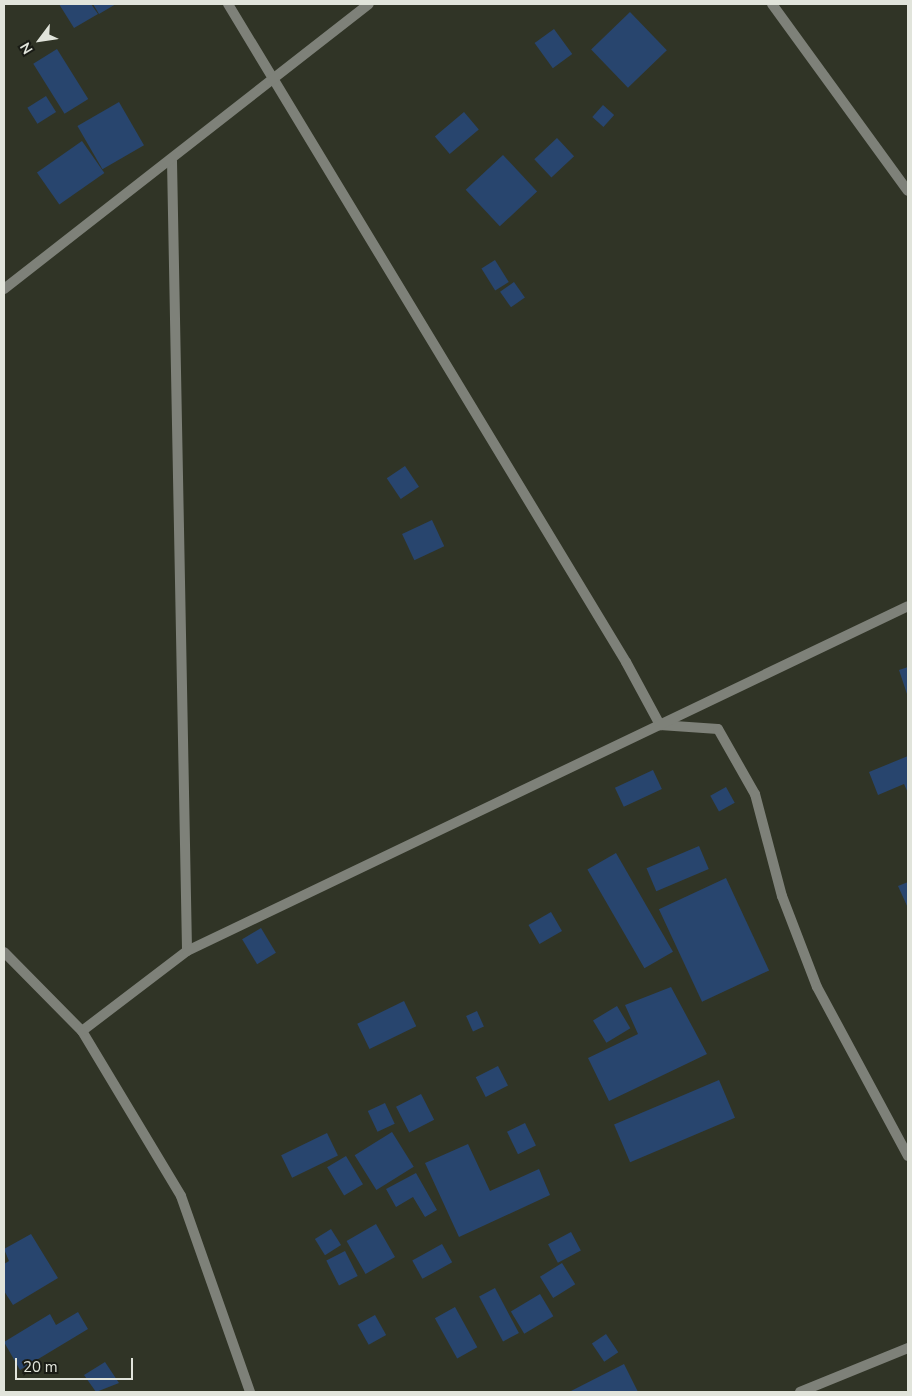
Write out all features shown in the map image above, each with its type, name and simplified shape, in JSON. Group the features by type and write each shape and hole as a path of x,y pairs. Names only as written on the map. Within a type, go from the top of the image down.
{"street":[{"path":"228,4 626,662 660,725"},
{"path":"4,289 172,162 272,76 369,4"},
{"path":"772,4 908,191"},
{"path":"172,162 187,951"},
{"path":"82,1031 187,951 908,606"},
{"path":"660,725 718,729 755,794 782,896 816,987 908,1156"},
{"path":"4,952 82,1031 181,1196 250,1392"},
{"path":"800,1392 908,1348"}],"building":[{"path":"59,4 91,4 98,14 74,28"},
{"path":"93,4 116,4 99,14"},
{"path":"630,12 667,50 628,88 591,50"},
{"path":"554,29 572,54 553,68 535,43"},
{"path":"57,49 88,99 65,114 33,64"},
{"path":"46,96 56,112 37,124 27,108"},
{"path":"119,102 144,145 102,169 77,126"},
{"path":"603,105 614,115 603,127 592,117"},
{"path":"464,112 479,130 450,154 435,136"},
{"path":"557,138 574,156 551,177 534,159"},
{"path":"82,141 104,173 59,204 37,173"},
{"path":"503,155 537,192 500,226 466,190"},
{"path":"495,260 509,282 495,291 481,268"},
{"path":"514,282 525,298 511,307 500,292"},
{"path":"405,466 419,487 401,499 387,478"},
{"path":"432,520 444,546 414,560 402,534"},
{"path":"908,667 908,697 899,670"},
{"path":"908,756 908,793 904,784 878,795 869,772"},
{"path":"653,770 662,789 624,807 615,788"},
{"path":"726,787 735,803 719,811 710,796"},
{"path":"699,846 709,869 656,891 647,868"},
{"path":"616,853 673,952 644,968 587,870"},
{"path":"726,878 769,970 702,1002 659,909"},
{"path":"908,882 908,908 898,886"},
{"path":"551,912 562,931 539,944 528,925"},
{"path":"261,928 276,953 257,964 242,939"},
{"path":"671,987 707,1054 609,1101 588,1058 638,1034 625,1005"},
{"path":"404,1001 416,1026 370,1049 357,1024"},
{"path":"617,1006 630,1028 606,1043 593,1020"},
{"path":"477,1011 484,1027 473,1031 466,1016"},
{"path":"498,1066 508,1086 486,1097 476,1077"},
{"path":"719,1080 735,1118 630,1162 614,1125"},
{"path":"421,1094 434,1120 409,1133 396,1107"},
{"path":"385,1103 395,1124 378,1132 368,1111"},
{"path":"525,1123 536,1145 518,1154 507,1132"},
{"path":"392,1132 414,1167 376,1190 355,1155"},
{"path":"327,1133 338,1155 292,1178 281,1155"},
{"path":"468,1144 490,1191 539,1169 550,1195 459,1237 425,1163"},
{"path":"346,1156 363,1184 344,1196 327,1167"},
{"path":"416,1173 437,1210 425,1217 413,1197 396,1207 386,1189"},
{"path":"376,1224 395,1257 366,1274 347,1241"},
{"path":"331,1229 341,1245 325,1255 315,1239"},
{"path":"571,1232 581,1251 558,1263 548,1244"},
{"path":"31,1234 58,1278 13,1305 4,1291 4,1264 9,1261 4,1249"},
{"path":"442,1244 452,1262 422,1279 412,1260"},
{"path":"345,1251 358,1276 339,1285 326,1261"},
{"path":"562,1263 575,1284 553,1298 540,1277"},
{"path":"495,1288 519,1333 503,1341 479,1296"},
{"path":"540,1294 553,1316 524,1334 511,1312"},
{"path":"455,1307 477,1347 457,1358 435,1318"},
{"path":"78,1312 88,1329 20,1370 4,1342 50,1314 56,1325"},
{"path":"375,1315 386,1335 369,1345 358,1325"},
{"path":"606,1334 618,1352 604,1362 592,1344"},
{"path":"105,1362 119,1383 96,1392 84,1375"},
{"path":"624,1364 638,1392 569,1392"}]}
